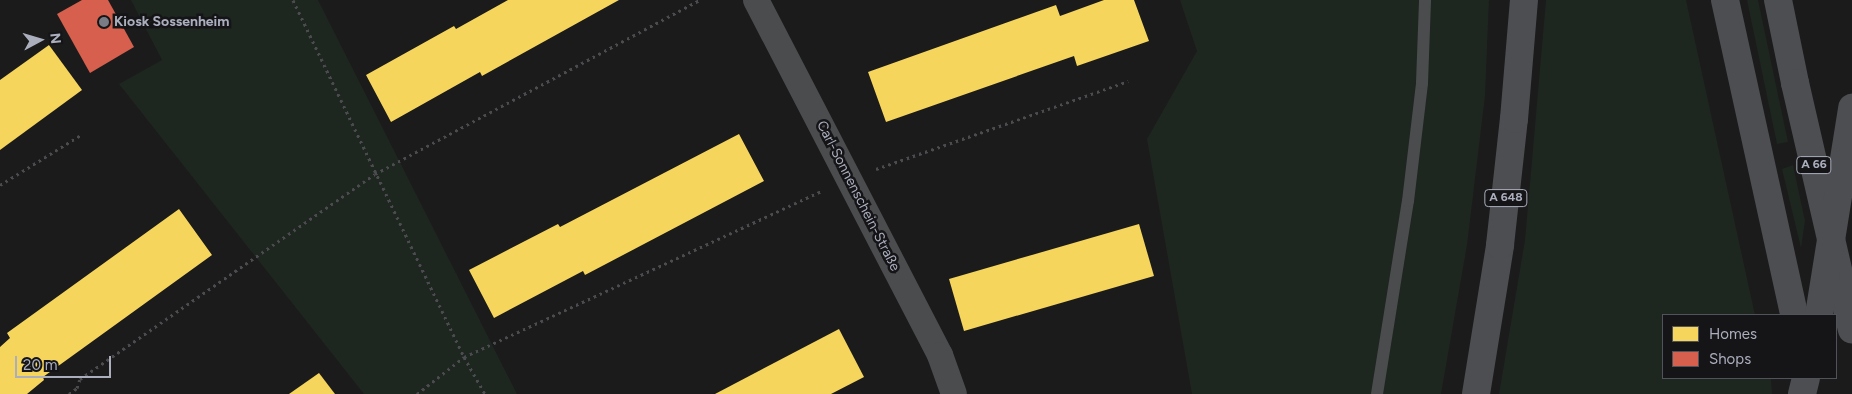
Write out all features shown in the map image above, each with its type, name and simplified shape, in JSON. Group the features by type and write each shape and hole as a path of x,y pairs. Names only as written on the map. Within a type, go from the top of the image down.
{"highway":[{"name":"A 648","path":"1476,394 1500,245 1514,119 1524,0"},
{"path":"1725,0 1794,314"},
{"name":"A 66","path":"1778,0 1794,83 1852,329"},
{"name":"A 66","path":"1819,314 1852,108"},
{"path":"1802,394 1807,379"},
{"path":"1807,379 1811,394"}],"street":[{"name":"Carl-Sonnenschein-Straße","path":"756,0 940,355 954,394"}],"lane":[{"path":"1377,394 1408,201 1422,83 1425,0"}],"path":[{"path":"293,0 374,174 464,357 485,394"},
{"path":"69,394 76,388 80,379 374,174 699,0"},
{"path":"417,394 464,357 848,178 1128,81"},
{"path":"0,184 81,135"}],"shaded area":[{"path":"131,0 318,0 517,394 364,394 119,84 162,60"},
{"path":"1180,0 1489,0 1485,96 1467,245 1441,394 1192,394 1147,139 1197,51"},
{"path":"1546,0 1686,0 1755,314 1662,314 1662,379 1771,379 1772,394 1499,394 1525,240"},
{"path":"1747,0 1758,0 1788,142 1777,144"},
{"path":"1793,165 1805,221 1801,248 1782,169"}],"building: Homes":[{"path":"508,0 619,0 482,76 480,72 391,122 366,75 454,26 456,29"},
{"path":"1104,0 1134,0 1149,41 1077,66 1074,56 886,122 868,72 1056,5 1060,16"},
{"path":"49,45 82,90 0,150 0,80"},
{"path":"739,134 764,181 585,275 583,271 494,318 469,270 558,224 560,227"},
{"path":"179,209 212,255 43,377 44,380 27,394 0,394 0,347 10,338 7,333"},
{"path":"1139,224 1154,276 964,331 949,279"},
{"path":"839,329 864,377 831,394 715,394"},
{"path":"319,373 335,394 289,394"}],"building: Shops":[{"path":"82,0 108,0 134,47 90,73 57,14"}],"place":[{"name":"Kiosk Sossenheim","path":"104,22"}]}
